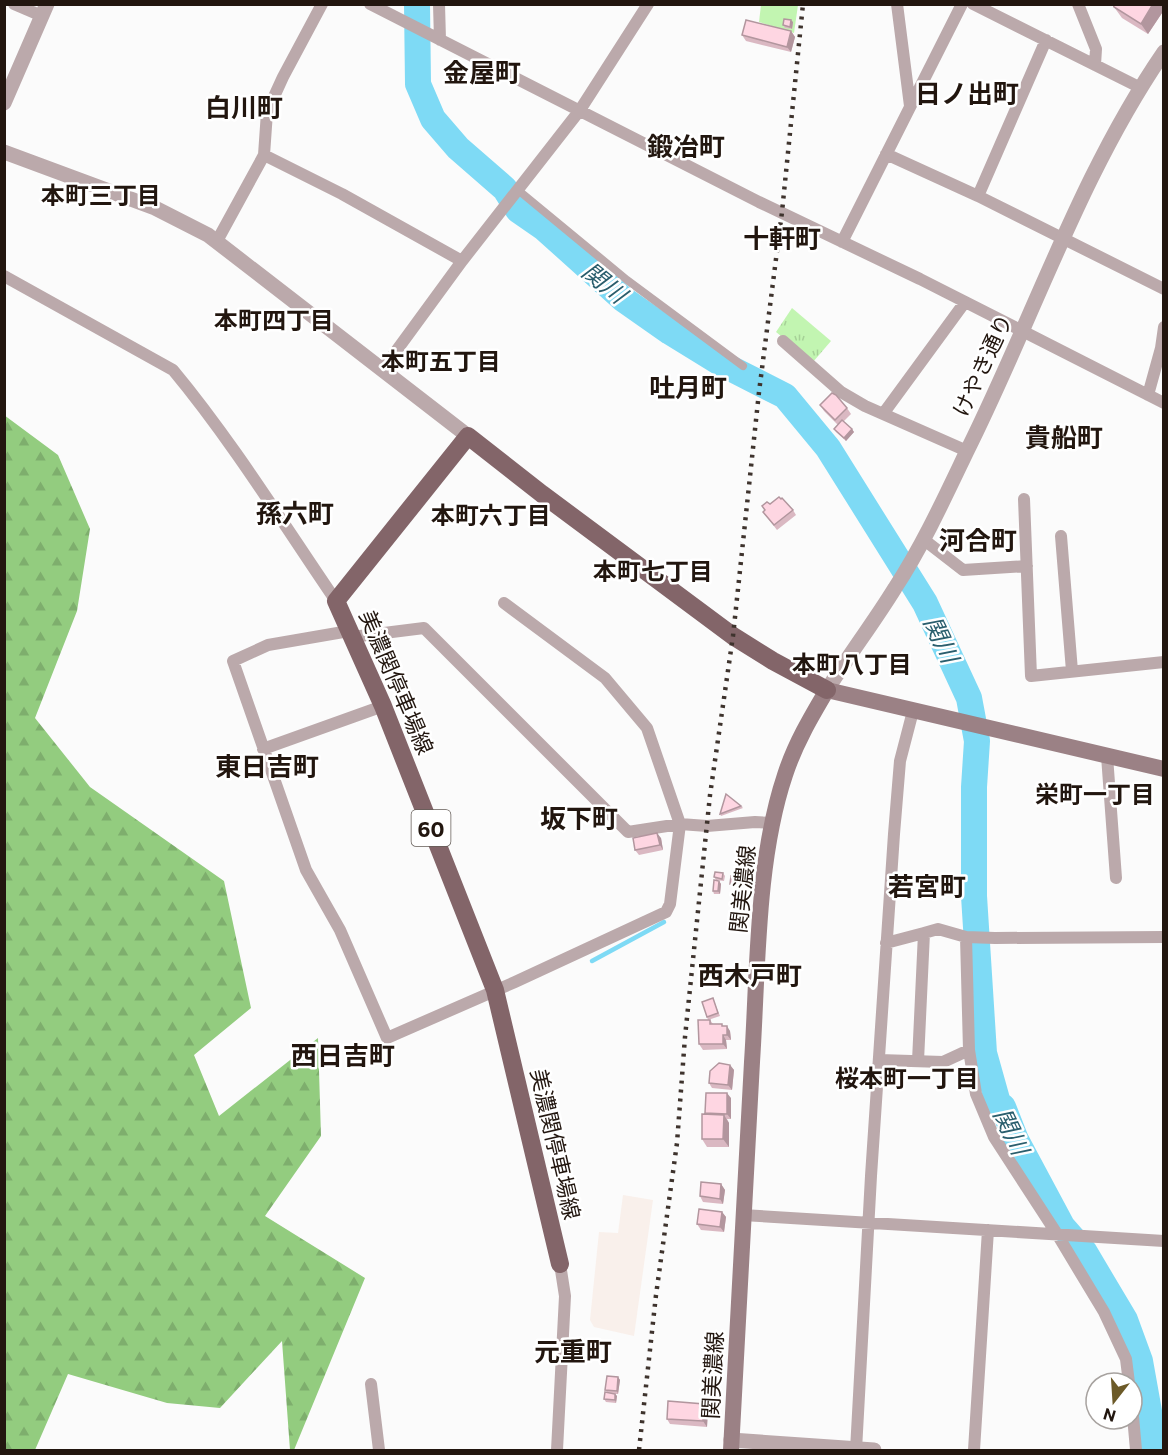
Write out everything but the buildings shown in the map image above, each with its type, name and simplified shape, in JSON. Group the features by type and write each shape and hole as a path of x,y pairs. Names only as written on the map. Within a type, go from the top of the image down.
{"main road":[{"name":"美濃関停車場線","path":"468,436 336,601 383,706 495,990 560,1264"},
{"path":"468,436 733,636 827,690 1164,770"},
{"name":"関美濃線","path":"731,1445 742,1215 763,882 772,823 784,776 799,737 827,690"}],"street":[{"path":"4,103 45,10 14,4"},
{"path":"217,241 264,155 267,112 322,4"},
{"path":"370,4 1164,403"},
{"path":"435,38 439,4"},
{"path":"382,369 462,261 580,110 648,4"},
{"path":"897,4 910,106"},
{"path":"842,242 962,4"},
{"path":"973,4 1139,87"},
{"path":"1078,4 1096,49 1095,65"},
{"path":"978,196 1046,40"},
{"name":"けやき通り","path":"827,690 895,589 913,558 967,451 1094,175 1139,87 1164,52"},
{"path":"4,152 155,208 217,241 468,436"},
{"path":"886,154 978,196 1164,289"},
{"path":"264,155 342,194 462,261"},
{"path":"517,191 627,280 743,366"},
{"path":"4,276 173,370 253,479 336,601"},
{"path":"883,414 965,302"},
{"path":"1148,395 1161,348 1164,327"},
{"path":"783,341 842,392 864,406 967,451"},
{"path":"1024,499 1031,676 1164,662"},
{"path":"1060,536 1072,671"},
{"path":"923,539 963,570 1027,566"},
{"path":"504,603 605,678 647,728 680,824 670,904 666,912 387,1038 340,930 306,870 233,661 268,645 350,634 424,628 628,832 680,824 707,826 772,823"},
{"path":"263,748 383,706"},
{"path":"856,1450 868,1222 900,761 913,711"},
{"path":"1107,756 1116,878"},
{"path":"886,943 938,929 966,937 1164,937"},
{"path":"918,1061 924,933"},
{"path":"966,937 969,1050 976,1094 994,1137 1058,1234 1104,1312 1126,1359 1128,1371"},
{"path":"879,1060 943,1062 969,1050"},
{"path":"742,1215 1164,1240"},
{"path":"974,1450 988,1230"},
{"path":"557,1450 566,1296 560,1264"},
{"path":"371,1384 379,1450"},
{"path":"1134,1431 1136,1450"},
{"path":"731,1445 874,1450"}],"shaded area":[{"path":"623,1195 653,1200 634,1336 594,1327 590,1320 599,1232 618,1233"}],"green space":[{"path":"761,5 798,5 794,33 759,22"},
{"path":"792,308 831,341 813,362 776,332"},
{"path":"4,415 58,455 90,529 77,611 35,718 90,787 224,881 251,1008 194,1055 219,1116 318,1038 321,1136 265,1216 365,1278 294,1450 290,1450 282,1341 220,1408 167,1403 68,1374 35,1450 5,1450"}],"waterway":[{"name":"関川","path":"417,4 418,84 433,119 458,148 505,189 518,210 544,228 623,299 722,364 785,396 828,448 925,603 969,698 977,741 974,787 974,896 984,1053 998,1103 1003,1107 1016,1140 1062,1226 1084,1251 1125,1320 1140,1361 1152,1428 1151,1450"},
{"path":"592,961 664,922"}],"railway":[{"path":"639,1450 656,1295 677,1143 685,1037 710,795 733,636 759,392 782,212 803,4"}],"district":[{"name":"金屋町","path":"482,71"},
{"name":"日ノ出町","path":"967,92"},
{"name":"白川町","path":"244,106"},
{"name":"鍛冶町","path":"686,145"},
{"name":"本町三丁目","path":"101,194"},
{"name":"十軒町","path":"782,237"},
{"name":"本町四丁目","path":"274,319"},
{"name":"本町五丁目","path":"441,360"},
{"name":"吐月町","path":"688,386"},
{"name":"貴船町","path":"1064,436"},
{"name":"孫六町","path":"295,512"},
{"name":"本町六丁目","path":"491,514"},
{"name":"河合町","path":"978,539"},
{"name":"本町七丁目","path":"653,570"},
{"name":"本町八丁目","path":"852,663"},
{"name":"東日吉町","path":"267,765"},
{"name":"栄町一丁目","path":"1095,793"},
{"name":"坂下町","path":"579,817"},
{"name":"若宮町","path":"927,885"},
{"name":"西木戸町","path":"750,974"},
{"name":"西日吉町","path":"343,1054"},
{"name":"桜本町一丁目","path":"907,1077"},
{"name":"元重町","path":"573,1350"}]}
